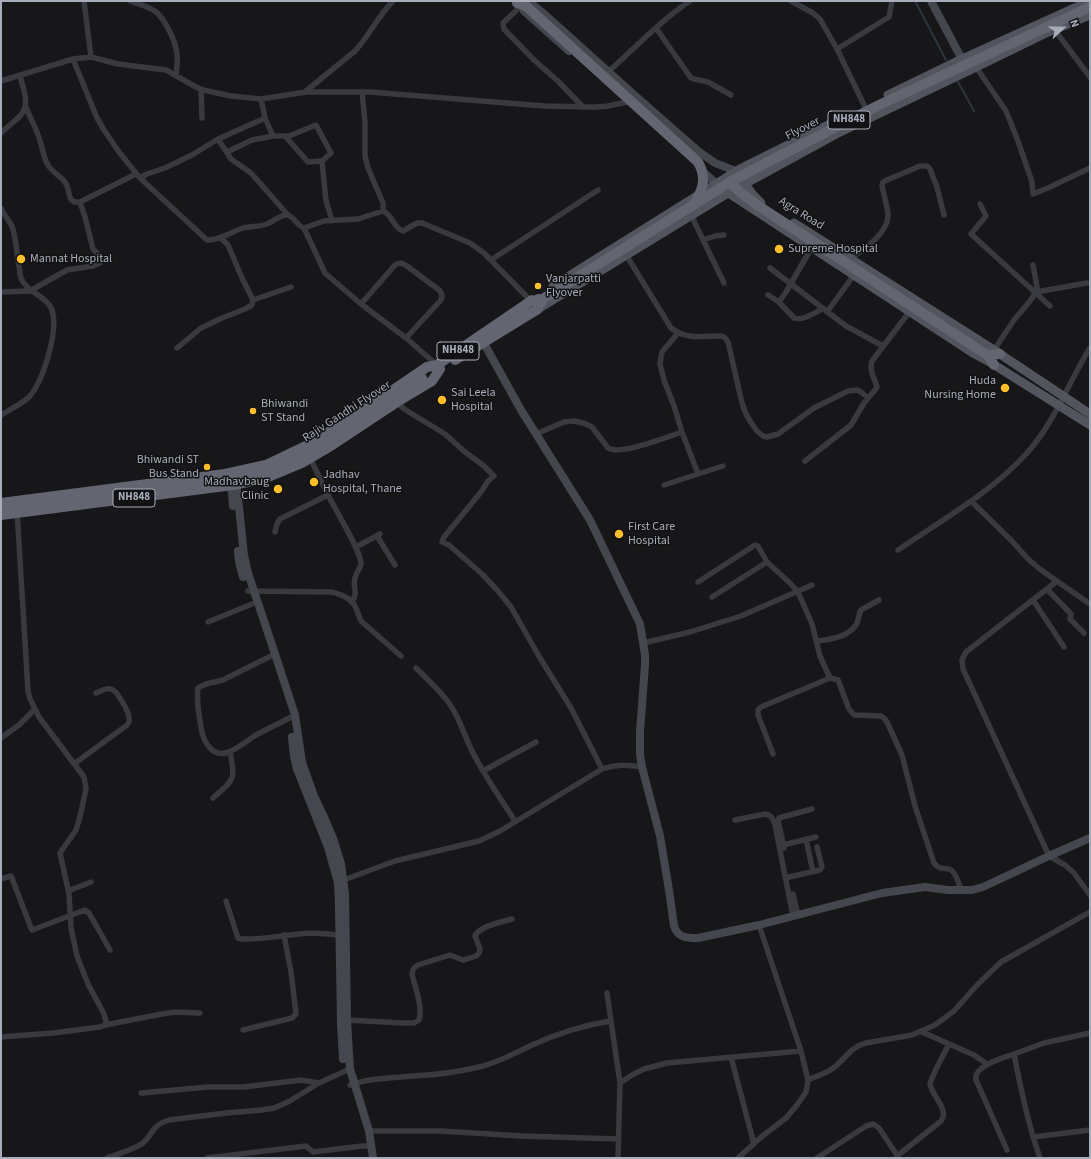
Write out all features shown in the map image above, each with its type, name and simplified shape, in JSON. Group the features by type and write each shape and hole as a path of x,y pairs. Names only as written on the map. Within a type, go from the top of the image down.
{"highway":[{"path":"521,4 698,162 703,175 703,182 692,210"},
{"name":"Flyover","path":"537,302 692,210 730,182 879,105 1090,13"},
{"path":"730,182 741,193 757,205 991,353 994,365"},
{"name":"NH848","path":"1,515 232,485 266,478 310,458 329,447 397,402 432,381 435,369 537,302"},
{"name":"NH848","path":"1,503 230,473 266,464 312,443 427,367 435,369"},
{"name":"Rajiv Gandhi Flyover","path":"1,510 213,482 265,472 324,444 422,378 429,376 435,369"}],"main road":[{"path":"537,302 619,245 736,171 962,59 1090,1"},
{"path":"537,302 626,254 692,210 728,193 836,134 1090,13"},
{"name":"Agra Road","path":"736,171 744,184 758,201 850,259 991,353 1090,414"},
{"name":"Agra Road","path":"717,184 728,193 972,353 994,365 1090,425"}],"street":[{"path":"84,1 91,57"},
{"path":"130,1 155,11 164,21 170,32 177,53 176,75"},
{"path":"306,92 355,51 393,1"},
{"path":"608,72 656,28 690,1"},
{"path":"791,1 813,13 820,19 837,48 865,107"},
{"path":"837,48 889,17 892,1"},
{"path":"931,1 962,59 972,69 1006,112 1032,182 1033,194 1090,168"},
{"path":"583,106 534,60 504,29 502,23 521,4 543,14 698,151 715,163 736,171"},
{"name":"Agra Road","path":"521,4 542,28 717,184"},
{"path":"656,28 691,78 708,82 731,95"},
{"path":"1054,29 1090,77"},
{"path":"1,81 73,59 91,57 118,64 166,70 201,89 231,96 261,99 306,92 362,92 528,106 608,106 626,102 632,93"},
{"path":"73,59 97,118 104,130 138,176 207,240 219,238 242,228 268,224 288,215"},
{"path":"20,76 26,97 26,107 40,142 43,154 48,165 65,182 69,190 71,200 75,203 138,176 165,168 192,155 218,139 265,118"},
{"path":"201,89 202,118"},
{"path":"362,92 365,122 365,156 368,168 383,203 383,211"},
{"path":"261,99 265,118 273,136"},
{"path":"1,133 21,116 26,107"},
{"path":"227,152 252,140 273,136 294,135 316,126 331,153 322,161 308,162 285,136"},
{"path":"218,139 230,159 251,173 288,215 304,228 325,273 361,304 406,338 435,369"},
{"path":"322,161 326,201 332,220"},
{"path":"850,259 875,240 887,223 888,215 882,186 883,182 887,180 920,166 927,166 930,169 937,187 944,215"},
{"path":"491,260 598,190"},
{"path":"30,291 67,270 100,264 100,256 93,249 80,202"},
{"path":"980,204 986,216 971,234 1050,306"},
{"path":"1,208 13,230 21,278 30,291"},
{"path":"692,210 703,240 724,283"},
{"path":"304,228 324,221 358,219 383,211"},
{"path":"383,211 387,213 400,230 404,231 417,223 422,223 470,243 479,249 537,302"},
{"path":"703,240 724,235"},
{"path":"177,348 202,328 252,305 253,300 228,245 219,238"},
{"path":"619,245 671,328 678,333 690,336 723,336 726,338 746,414 757,432 763,436 767,437 778,434 814,408 848,391 857,390 868,398"},
{"path":"779,302 812,248"},
{"path":"361,304 394,264 398,263 402,263 407,266 439,290 442,300 406,338"},
{"path":"991,353 1036,292 1037,287 1033,265"},
{"path":"770,268 854,332 883,346"},
{"path":"768,295 779,302 791,316 797,319 802,318 825,311 854,275"},
{"path":"1036,292 1087,283"},
{"path":"253,300 291,287"},
{"path":"1,292 30,291 39,295 46,301 52,310 54,319 53,335 48,358 39,382 29,397 1,415"},
{"path":"805,461 851,425 876,387 871,372 872,361 910,311"},
{"path":"678,333 662,352 660,364 664,380 698,474"},
{"path":"481,340 521,410 590,520 640,624 645,665 640,732 640,754 660,836 675,932 680,936 698,938 759,925 896,891 925,887 948,890 972,890 983,887 1090,838"},
{"path":"898,550 1001,479 1028,452 1059,406 1078,366 1090,348"},
{"path":"397,402 404,409 445,434 494,476 488,480 482,492 444,537 442,542 449,545 482,574 511,607 571,708 602,769"},
{"path":"352,417 359,428"},
{"path":"536,434 564,422 575,421 586,424 592,428 608,448 616,450 642,445 682,432"},
{"path":"310,458 328,496 356,547 361,564 355,576 354,583 356,594 352,602"},
{"path":"664,486 723,466"},
{"path":"230,473 252,604 273,655"},
{"path":"275,532 280,519 328,496"},
{"path":"16,501 28,690 39,717 84,777 86,782 80,818 76,830 60,854 68,891 71,928 77,956 88,984 104,1014 105,1024"},
{"path":"971,501 1012,541 1028,559 1041,570 1090,604"},
{"path":"356,547 378,535 395,565"},
{"path":"698,582 755,545 758,546 767,562 798,592 812,624 820,656 830,678"},
{"path":"712,597 767,562"},
{"path":"1057,581 966,652 962,660 966,678 1049,856 1074,873 1090,895"},
{"path":"643,643 690,632 741,616 812,585"},
{"path":"1046,589 1071,614 1070,619 1084,633"},
{"path":"250,591 338,593 352,602 361,621 401,656"},
{"path":"250,591 273,655 292,716 302,762 329,839 341,881 340,907 347,1020 347,1070"},
{"path":"817,641 843,636 850,631 856,623 861,610 879,600"},
{"path":"1033,600 1064,647"},
{"path":"208,622 252,604"},
{"path":"273,655 222,680 206,684 198,688 199,715 204,741 213,751 220,754 230,752 255,736 292,716"},
{"path":"416,668 452,707 459,719 470,749 515,821"},
{"path":"773,754 758,715 758,710 761,707 830,678 838,680 849,708 854,715 880,716 887,722 902,755 915,806 934,863 940,868 952,870 957,878 961,890"},
{"path":"74,764 124,728 129,721 128,714 114,690 110,688 96,694"},
{"path":"1,738 19,725 35,709"},
{"path":"483,771 536,742"},
{"path":"213,798 229,783 233,776 230,752"},
{"path":"341,881 395,861 478,841 500,831 602,769 627,764 642,767"},
{"path":"796,916 778,820 779,818 812,809"},
{"path":"736,820 764,814 773,818 796,916"},
{"path":"783,845 816,837"},
{"path":"806,839 813,872"},
{"path":"789,878 820,870 821,868 817,847"},
{"path":"1,879 11,876 32,930 85,910 110,950"},
{"path":"68,891 91,882"},
{"path":"226,901 238,938 267,938 317,932 342,936"},
{"path":"808,1080 829,1071 858,1046 866,1043 901,1038 922,1032 935,1026 954,1011 978,984 1001,962 1090,912"},
{"path":"347,1020 408,1023 414,1023 419,1020 420,1008 412,974 414,967 445,956 453,956 462,960 473,958 479,953 480,949 475,936 476,933 485,928 512,919"},
{"path":"738,1158 786,1118 806,1092 808,1080 759,925"},
{"path":"243,1030 292,1018 296,1014 291,972 284,935"},
{"path":"342,936 340,1023 344,1062 369,1131 369,1158"},
{"path":"607,993 620,1083 618,1158"},
{"path":"1,1037 53,1033 100,1027 105,1024 175,1012 200,1013"},
{"path":"352,1085 376,1079 432,1075 484,1066 501,1060 532,1045 581,1027 611,1021"},
{"path":"922,1032 980,1058 987,1064"},
{"path":"1007,1150 975,1078 977,1072 987,1064 1044,1043 1090,1033"},
{"path":"817,1158 866,1126 873,1124 879,1128 898,1157 941,1121 944,1117 944,1113 930,1088 930,1083 936,1067 949,1044"},
{"path":"620,1083 644,1069 667,1063 800,1051"},
{"path":"1014,1054 1024,1106 1032,1137 1040,1158"},
{"path":"731,1057 754,1144"},
{"path":"107,1158 142,1143 155,1127 169,1120 274,1108 288,1102 319,1083 347,1070"},
{"path":"141,1093 208,1087 244,1087 301,1080 319,1083"},
{"path":"352,1085 373,1158"},
{"path":"1032,1137 1090,1130"},
{"path":"369,1131 441,1131 522,1136 619,1139"},
{"path":"207,1158 306,1146 313,1152 369,1146"}],"waterway":[{"path":"915,1 946,60"},
{"path":"957,80 974,111"}],"place":[{"name":"Supreme Hospital","path":"779,249"},
{"name":"Mannat Hospital","path":"21,259"},
{"name":"Vanjarpatti Flyover","path":"538,286"},
{"name":"Huda Nursing Home","path":"1005,388"},
{"name":"Sai Leela Hospital","path":"442,400"},
{"name":"Bhiwandi ST Stand","path":"253,411"},
{"name":"Bhiwandi ST Bus Stand","path":"207,467"},
{"name":"Jadhav Hospital, Thane","path":"314,482"},
{"name":"Madhavbaug Clinic","path":"278,489"},
{"name":"First Care Hospital","path":"619,534"}]}
